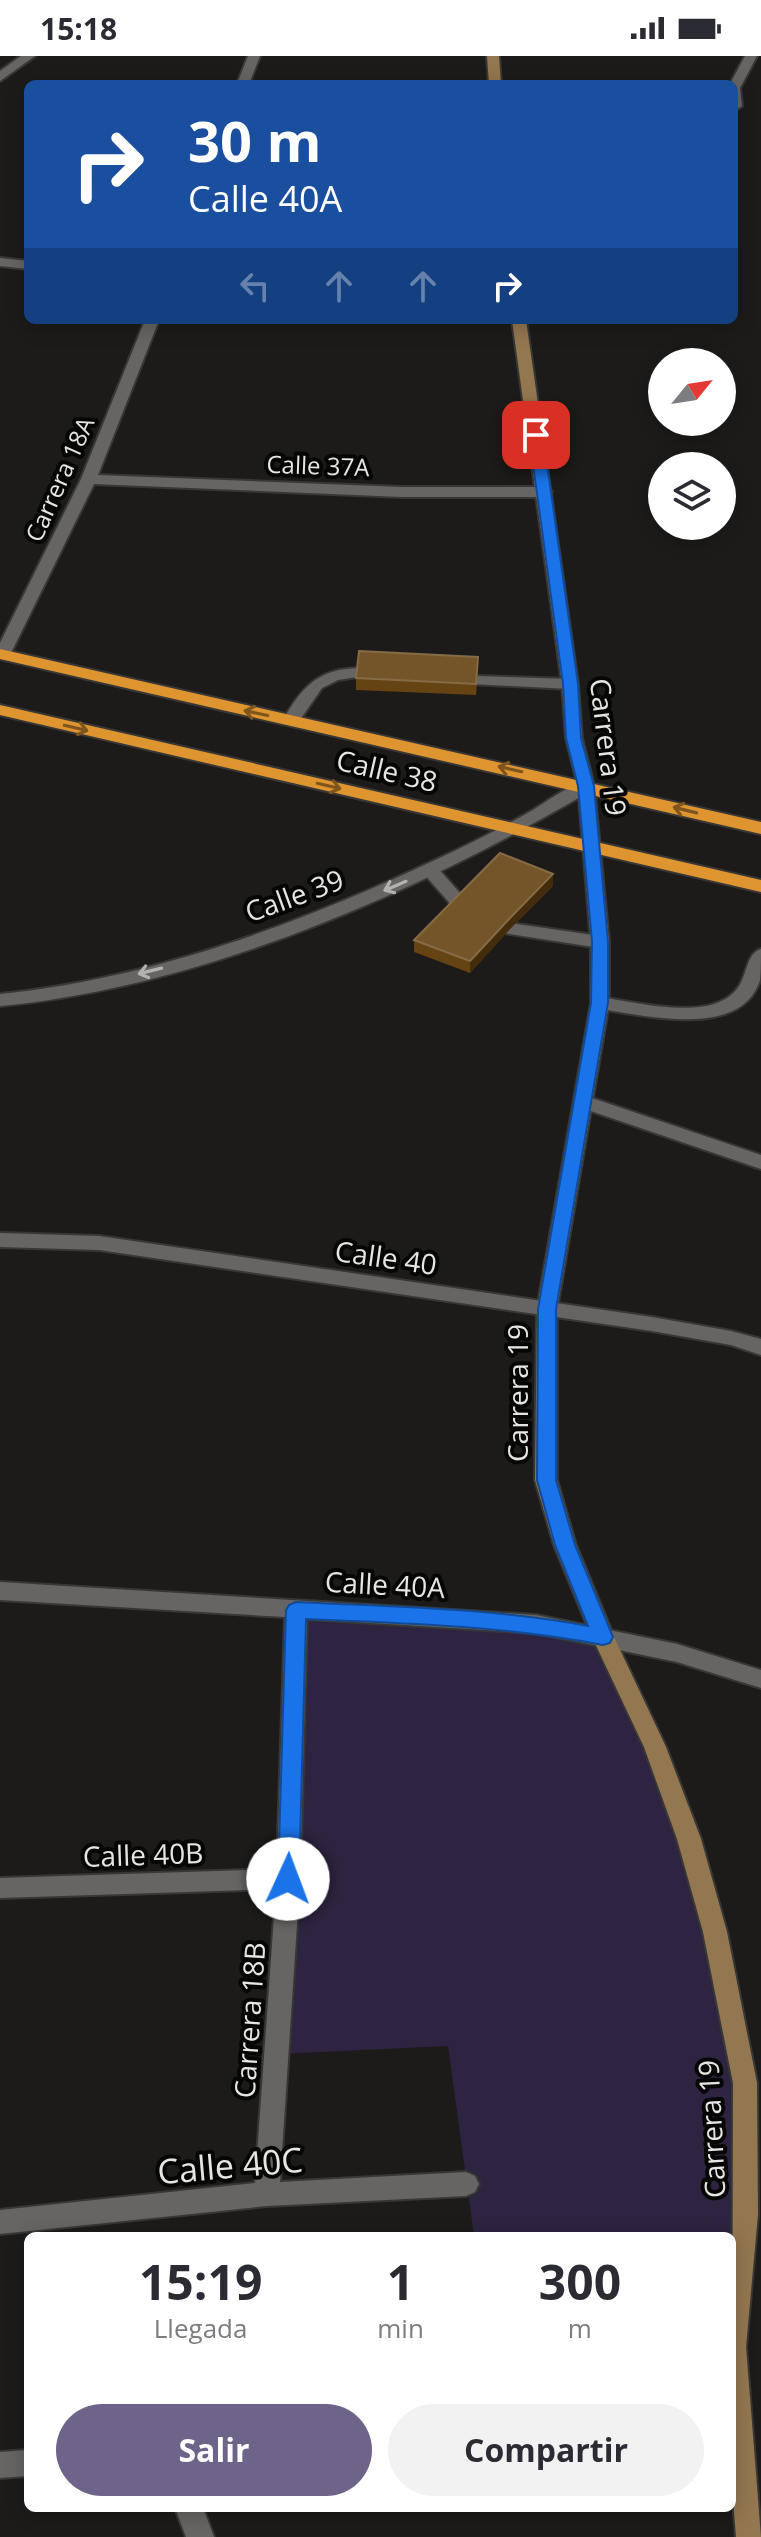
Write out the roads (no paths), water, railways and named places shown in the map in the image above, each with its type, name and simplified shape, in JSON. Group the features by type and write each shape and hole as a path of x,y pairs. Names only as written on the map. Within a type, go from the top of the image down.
{"highway":[{"name":"Calle 38","path":"1,655 761,828"},
{"name":"Calle 38","path":"0,710 761,886"}],"main road":[{"path":"493,56 495,80"},
{"name":"Carrera 19","path":"520,324 570,684 574,738 586,786 600,942 600,1003 547,1309 546,1480 565,1545 603,1637 655,1747 689,1839 753,2086 736,2314"},
{"name":"Carrera 19","path":"736,2381 750,2537"}],"street":[{"path":"0,77 29,56"},
{"path":"245,80 254,56"},
{"path":"738,80 751,56"},
{"path":"0,262 24,265"},
{"name":"Carrera 18A","path":"1,655 89,479 150,324"},
{"name":"Calle 37A","path":"89,479 402,492 544,492"},
{"path":"291,720 304,697 321,679 331,674 358,673"},
{"path":"477,681 570,684"},
{"name":"Calle 39","path":"0,1000 166,967 310,921 431,871 516,828 586,786"},
{"path":"431,871 460,904"},
{"path":"510,929 600,942"},
{"path":"600,1003 690,1014 716,1011 739,999 761,955"},
{"path":"583,1101 761,1162"},
{"name":"Calle 40","path":"0,1240 99,1243 665,1326 761,1347"},
{"name":"Calle 40A","path":"0,1591 536,1624 677,1653 761,1679"},
{"name":"Carrera 18B","path":"267,2194 288,1879 296,1610"},
{"name":"Calle 40B","path":"0,1888 288,1879"},
{"name":"Calle 40C","path":"0,2222 267,2194 466,2184"},
{"path":"0,2465 24,2463"},
{"path":"191,2512 200,2537"}]}
